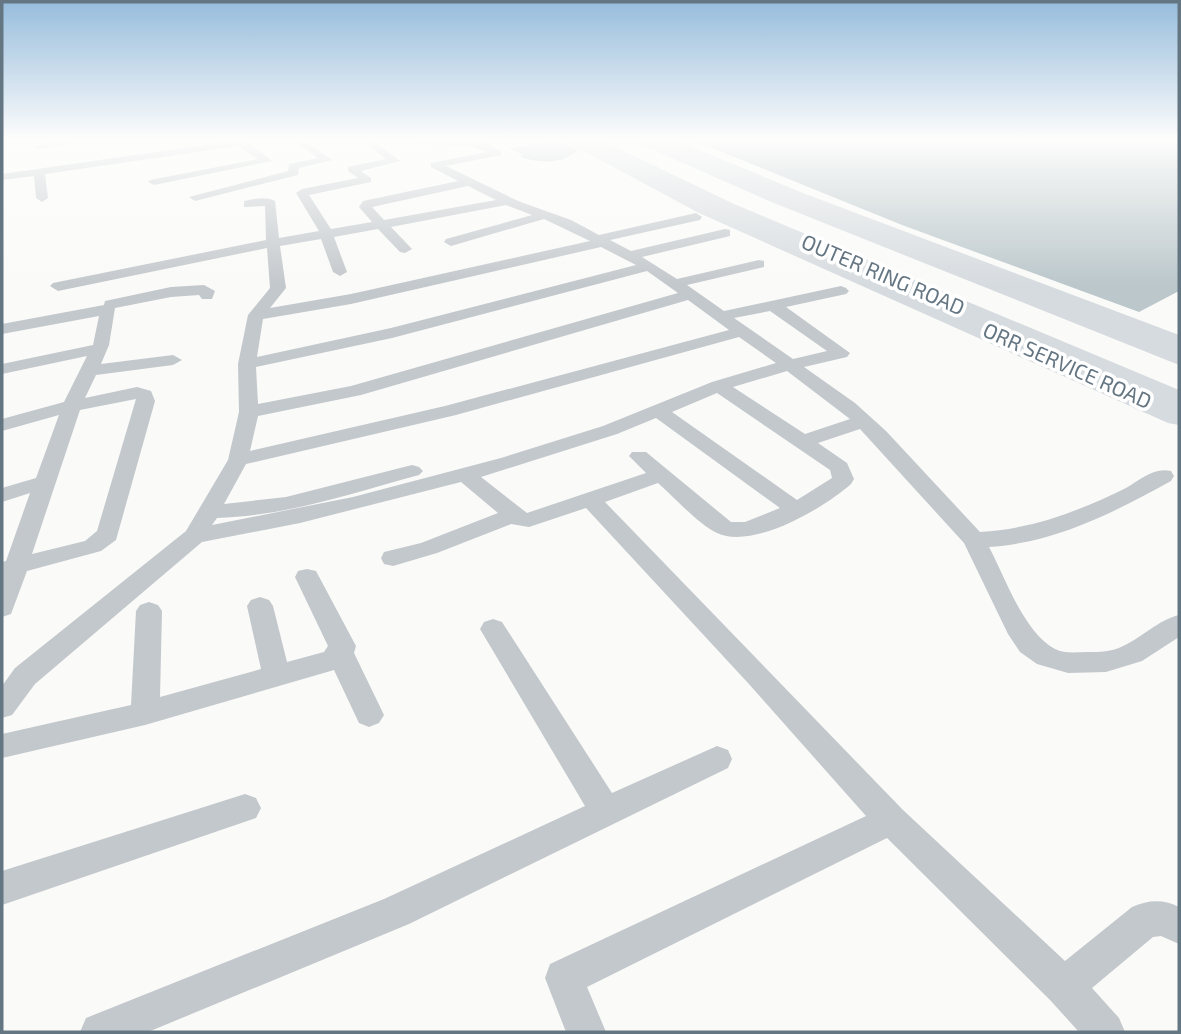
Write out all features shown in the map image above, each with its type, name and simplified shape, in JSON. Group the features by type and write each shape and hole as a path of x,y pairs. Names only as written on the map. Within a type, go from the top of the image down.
{"highway":[{"path":"684,189 702,214"},
{"name":"OUTER RING ROAD","path":"686,189 1179,401"},
{"name":"OUTER RING ROAD","path":"760,189 1179,356"},
{"path":"924,246 976,276"},
{"path":"884,275 924,304"}],"main road":[{"name":"ORR SERVICE ROAD","path":"658,189 702,214 924,304 1179,416"},
{"path":"777,189 1179,344"}],"street":[{"path":"41,189 42,198"},
{"path":"195,197 227,189"},
{"path":"322,189 302,193 318,213 340,272"},
{"path":"405,249 365,207 367,204 436,189"},
{"path":"484,189 546,215 649,266 739,332 790,365 863,421 974,541 1017,627 1030,645 1047,657 1068,663 1106,662 1132,654 1179,624"},
{"path":"58,286 275,242 381,226 507,201"},
{"path":"2,708 13,677 195,536 238,460 249,412 247,364 256,315 278,288 270,202 248,204"},
{"path":"495,256 702,214"},
{"path":"451,242 546,215"},
{"path":"256,315 414,286 667,215"},
{"path":"629,256 725,233"},
{"path":"249,412 367,387 759,264"},
{"path":"247,364 392,333 649,266"},
{"path":"2,608 10,568 72,406 98,349 110,307 118,295 110,274"},
{"path":"2,329 171,292 204,290 207,291 206,296"},
{"path":"719,317 841,291"},
{"path":"195,536 259,526 464,474 614,428 719,386 841,353 772,305"},
{"path":"238,460 449,411 739,332"},
{"path":"2,369 98,349"},
{"path":"89,371 173,359"},
{"path":"639,456 723,527 740,531 797,510 837,486 843,479 840,467 719,386"},
{"path":"2,425 72,406 137,393 144,395 146,401 108,535 93,546 10,568"},
{"path":"657,411 797,510"},
{"path":"802,442 863,421"},
{"path":"209,511 232,512 262,507 412,471"},
{"path":"464,474 521,520 529,520 662,475"},
{"path":"974,541 1003,540 1068,523 1122,499 1163,476"},
{"path":"2,495 45,482"},
{"path":"590,499 758,675 891,820 1064,986 1105,1032"},
{"path":"393,558 429,548 513,514"},
{"path":"2,746 145,713 333,660 340,653 342,646 307,577"},
{"path":"260,606 277,676"},
{"path":"145,713 149,611"},
{"path":"493,629 606,812"},
{"path":"340,653 369,715"},
{"path":"100,1032 396,912 717,759"},
{"path":"2,888 245,808"},
{"path":"586,1032 564,978 891,820"},
{"path":"1064,986 1145,920 1164,918 1179,926"}],"shaded area":[{"path":"814,189 1179,189 1179,291 1139,312 902,225"}]}
